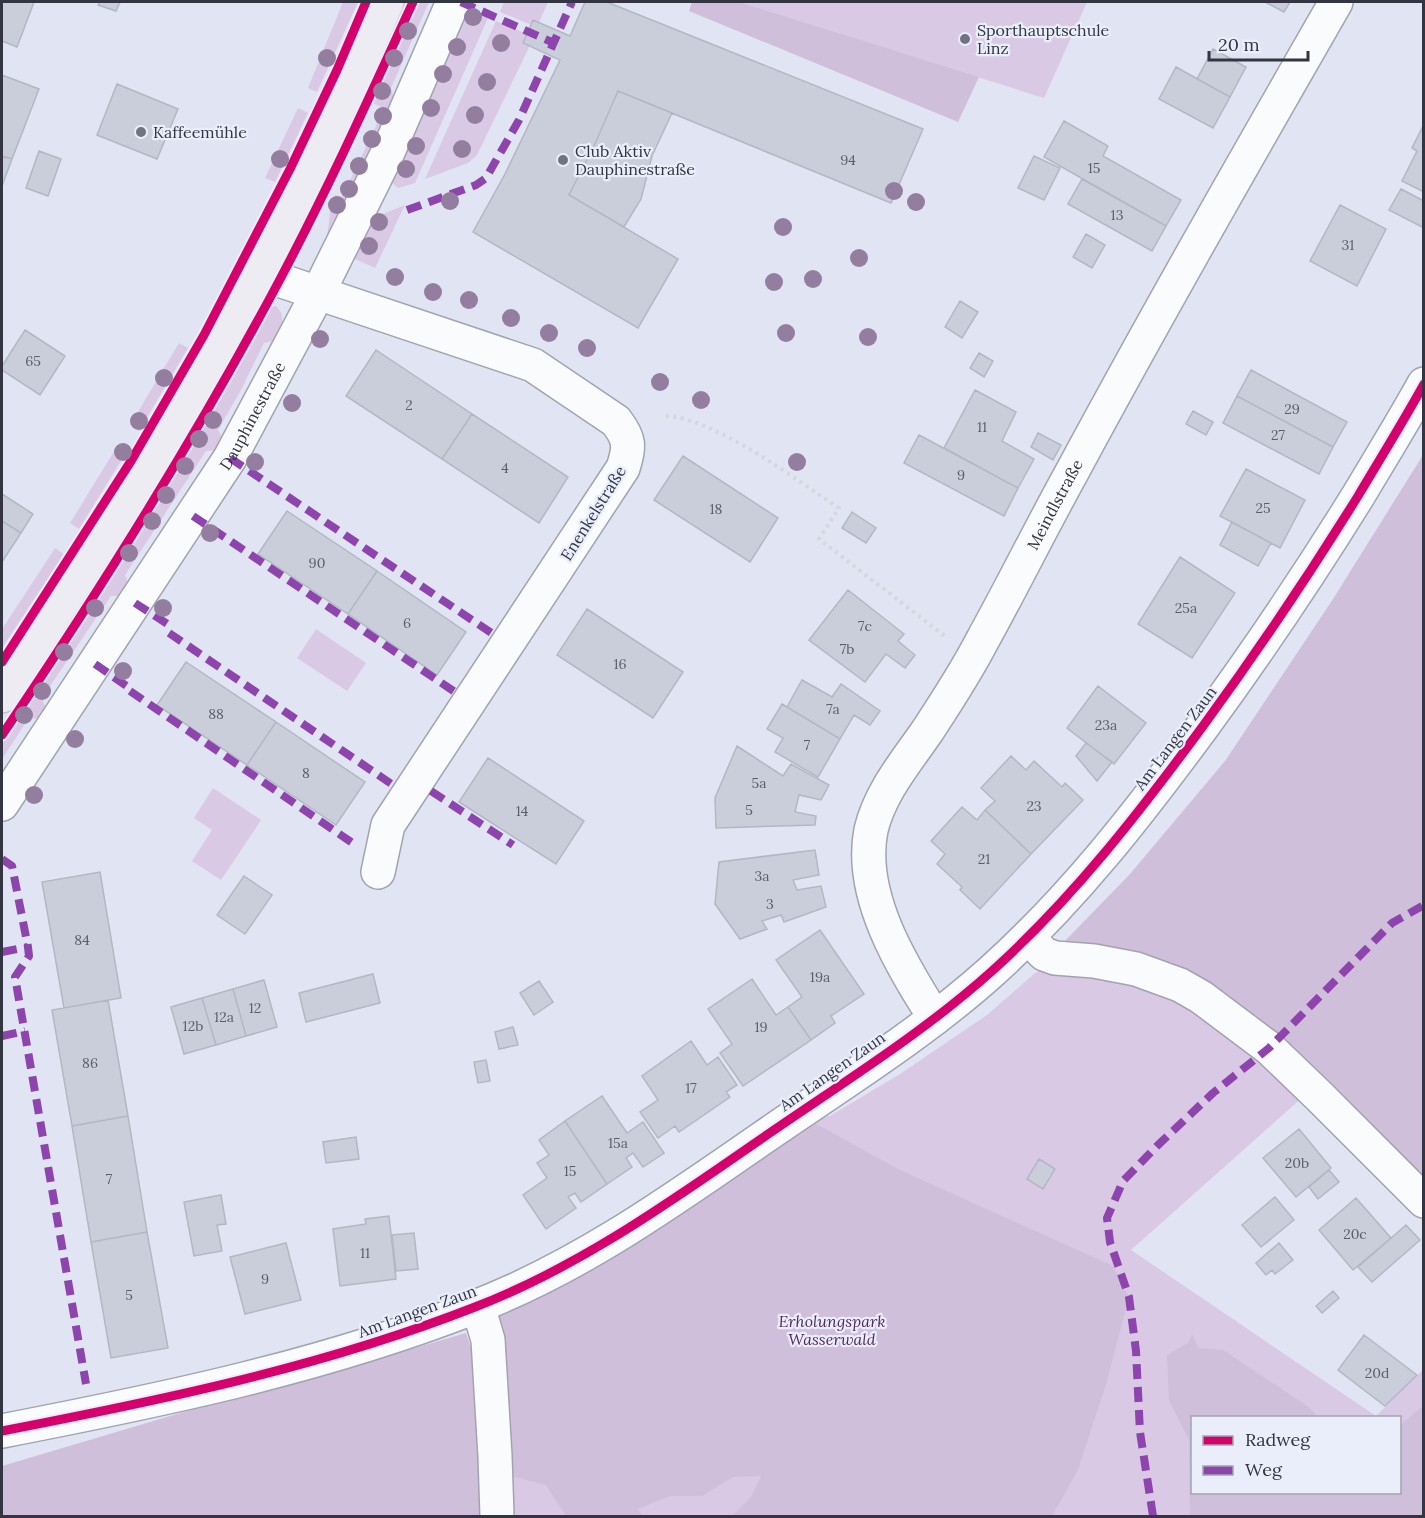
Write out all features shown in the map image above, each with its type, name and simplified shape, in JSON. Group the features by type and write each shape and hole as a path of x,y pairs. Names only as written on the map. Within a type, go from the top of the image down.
{"main road":[{"path":"2,696 94,556 224,340 261,271 334,123 387,2"}],"street":[{"name":"Dauphinestraße","path":"2,804 230,458 318,293 388,152 453,2"},
{"name":"Meindlstraße","path":"935,1018 896,951 873,889 868,858 871,832 878,807 895,776 956,686 981,643 1144,340 1336,2"},
{"name":"Enenkelstraße","path":"261,271 279,280 533,366 616,421 626,433 629,451 623,468 388,825 378,872"},
{"name":"Am Langen Zaun","path":"2,1431 223,1385 381,1341 482,1316 550,1273 625,1232 935,1018 991,972 1079,884 1161,782 1272,631 1344,518 1424,384"},
{"path":"1028,937 1044,954 1055,958 1094,961 1136,969 1180,985 1201,997 1255,1036 1276,1055 1424,1201"},
{"path":"482,1316 488,1340 496,1516"}],"path":[{"path":"666,416 680,417 735,441 839,508 819,539 947,637"}],"green space":[{"path":"343,2 358,2 317,92 308,88"},
{"path":"415,2 429,2 391,88 395,103 329,239 327,238 331,205 335,195 342,197 384,109 371,102"},
{"path":"504,2 548,2 537,27 500,12"},
{"path":"692,2 740,2 979,77 958,122 689,11"},
{"name":"Sporthauptschule Linz","path":"740,2 1087,2 1044,98"},
{"path":"466,8 488,18 415,183 398,188 390,181"},
{"path":"496,21 534,37 477,155 468,163 425,179"},
{"path":"298,108 308,113 275,182 265,178"},
{"path":"405,205 375,268 351,257 371,219"},
{"path":"276,306 282,314 280,327 274,341 264,343 218,430 224,440 217,450 206,451 125,575 129,585 121,596 111,596 42,698 46,709 40,719 29,718 2,759 2,741 143,524 270,307"},
{"path":"179,343 188,348 139,431 130,425"},
{"path":"118,445 127,451 79,529 70,523"},
{"path":"1423,455 1423,1186 1247,1011 1063,943 1130,874 1225,761 1333,599"},
{"path":"55,548 64,554 2,648 2,629"},
{"path":"316,629 366,663 347,691 297,658"},
{"path":"213,788 261,820 221,880 192,861 212,830 194,818"},
{"name":"Erholungspark Wasserwald","path":"1048,967 1160,984 1305,1095 1131,1250 1376,1416 1423,1370 1423,1516 506,1516 503,1474 809,1120 830,1116 900,1074 987,1015 1035,973"},
{"name":"Erholungspark Wasserwald","path":"809,1120 898,1169 1113,1266 1129,1297 1107,1381 1078,1470 1052,1516 732,1516 751,1497 761,1476 733,1477 702,1496 670,1496 638,1509 643,1516 566,1516 546,1485 503,1474 496,1307"},
{"path":"466,1333 480,1373 482,1516 2,1516 2,1466 251,1392 292,1384"},
{"path":"1192,1334 1198,1348 1223,1350 1310,1408 1317,1416 1191,1416 1191,1494 1401,1494 1401,1424 1423,1406 1423,1516 1190,1516 1189,1440 1169,1400 1167,1355 1188,1343"}],"building":[{"path":"2,2 34,2 17,47 2,41"},
{"path":"100,2 120,2 116,11 98,5"},
{"path":"585,2 607,2 923,129 891,203 618,91 569,195 678,259 638,328 473,232 505,174 560,60 523,43 533,20 570,36"},
{"path":"1265,2 1290,2 1284,12"},
{"path":"1213,49 1246,67 1230,97 1197,79"},
{"path":"1176,67 1230,97 1213,128 1159,99"},
{"path":"2,75 39,89 12,159 2,156"},
{"path":"117,84 178,109 157,159 97,135"},
{"path":"618,91 672,113 652,156 641,199 624,227 569,195"},
{"path":"1064,121 1108,146 1103,156 1181,200 1166,226 1044,157"},
{"path":"1424,124 1424,192 1402,181 1417,151 1412,148"},
{"path":"39,151 61,159 48,196 26,188"},
{"path":"2,156 12,159 2,186"},
{"path":"1034,156 1060,168 1044,200 1018,188"},
{"path":"1082,179 1166,226 1152,251 1068,204"},
{"path":"1401,189 1424,201 1424,228 1389,210"},
{"path":"1340,205 1386,229 1357,286 1310,261"},
{"path":"1086,234 1105,245 1092,268 1073,257"},
{"path":"960,301 978,312 962,338 945,327"},
{"path":"25,330 65,356 40,395 2,370 2,366"},
{"path":"376,350 472,414 442,459 346,396"},
{"path":"979,353 993,361 984,377 970,368"},
{"path":"1251,370 1347,422 1333,447 1237,396"},
{"path":"975,390 1016,412 1002,441 1034,459 1018,488 944,448"},
{"path":"1237,396 1333,447 1319,474 1223,423"},
{"path":"1193,411 1213,422 1206,435 1186,424"},
{"path":"472,414 568,477 539,523 442,459"},
{"path":"1038,433 1061,445 1053,460 1031,447"},
{"path":"919,435 1018,488 1004,516 904,463"},
{"path":"683,456 778,518 750,562 654,500"},
{"path":"1246,469 1305,500 1280,548 1220,516"},
{"path":"2,494 33,514 21,533 2,521"},
{"path":"287,511 377,571 348,614 258,554"},
{"path":"852,512 876,528 866,543 842,528"},
{"path":"2,521 21,533 2,562"},
{"path":"1232,522 1271,543 1258,566 1220,545"},
{"path":"1180,557 1235,593 1192,658 1138,624"},
{"path":"377,571 466,632 437,675 348,614"},
{"path":"848,590 904,634 898,641 915,655 905,668 886,654 865,682 809,640"},
{"path":"587,609 683,672 653,718 557,655"},
{"path":"186,662 276,722 247,765 157,705"},
{"path":"802,680 832,697 841,684 880,711 870,725 854,715 840,739 787,707"},
{"path":"1098,686 1146,723 1114,764 1067,728"},
{"path":"782,704 840,739 818,777 775,752 783,738 767,729"},
{"path":"276,722 365,782 336,825 247,765"},
{"path":"1086,743 1112,762 1097,781 1076,756"},
{"path":"737,746 783,776 791,764 829,785 821,800 799,795 795,812 816,816 815,825 716,828 715,798"},
{"path":"1011,756 1026,770 1034,761 1062,787 1065,783 1083,800 1031,854 985,810 995,801 981,788"},
{"path":"488,758 584,821 556,864 459,802"},
{"path":"962,807 977,820 985,810 1031,854 980,909 960,890 962,887 937,864 945,854 931,841"},
{"path":"815,850 819,875 793,880 797,890 821,886 826,907 784,922 781,915 762,921 767,929 740,939 715,904 719,862"},
{"path":"100,872 121,998 64,1008 42,882"},
{"path":"244,876 272,895 245,934 217,915"},
{"path":"820,930 864,994 831,1016 835,1023 811,1040 788,1007 802,997 776,960"},
{"path":"373,974 380,1003 306,1022 299,993"},
{"path":"752,979 776,1015 788,1007 811,1040 743,1086 720,1053 732,1044 708,1009"},
{"path":"264,980 277,1027 246,1036 233,989"},
{"path":"539,981 553,1002 534,1015 520,993"},
{"path":"233,989 246,1036 216,1045 202,998"},
{"path":"202,998 216,1045 184,1054 171,1007"},
{"path":"108,1000 128,1116 72,1126 52,1010"},
{"path":"513,1027 518,1045 499,1049 495,1032"},
{"path":"691,1041 707,1065 718,1057 737,1085 726,1092 730,1097 679,1132 675,1126 658,1138 640,1112 658,1100 642,1076"},
{"path":"486,1060 490,1081 478,1083 474,1062"},
{"path":"602,1096 627,1133 643,1122 664,1153 643,1167 633,1153 626,1158 632,1167 607,1184 565,1121"},
{"path":"128,1116 147,1232 91,1242 72,1126"},
{"path":"565,1121 607,1184 581,1202 575,1193 568,1197 576,1208 546,1229 523,1195 547,1178 537,1163 549,1155 539,1140"},
{"path":"1299,1129 1331,1168 1296,1197 1263,1158"},
{"path":"356,1137 359,1159 326,1163 323,1142"},
{"path":"1039,1159 1055,1169 1043,1189 1027,1179"},
{"path":"1329,1170 1339,1182 1318,1199 1309,1187"},
{"path":"221,1195 226,1224 217,1225 222,1251 194,1256 184,1202"},
{"path":"1275,1197 1294,1220 1261,1247 1242,1225"},
{"path":"1356,1198 1391,1238 1353,1270 1319,1230"},
{"path":"389,1216 396,1279 340,1286 333,1229 366,1224 365,1219"},
{"path":"1406,1225 1420,1240 1372,1282 1358,1267"},
{"path":"147,1232 168,1348 111,1358 91,1242"},
{"path":"414,1233 418,1269 396,1271 392,1235"},
{"path":"286,1243 301,1300 245,1314 230,1257"},
{"path":"1279,1243 1293,1260 1275,1274 1272,1270 1266,1275 1256,1263"},
{"path":"1333,1291 1339,1298 1322,1313 1316,1306"},
{"path":"1364,1335 1417,1375 1385,1406 1338,1370"}],"marked path":[{"path":"461,2 554,43"},
{"path":"407,210 476,185 486,178 519,120 572,2"},
{"path":"230,458 493,634"},
{"path":"193,516 455,692"},
{"path":"135,603 172,627"},
{"path":"169,633 393,785"},
{"path":"95,664 131,689"},
{"path":"130,691 354,844"},
{"path":"431,791 513,845"},
{"path":"2,859 12,866 28,947 29,956 15,977 86,1384"},
{"path":"1153,1516 1140,1432 1136,1351 1129,1297 1110,1242 1107,1218 1123,1181 1213,1093 1269,1048 1392,923 1424,905"},
{"path":"2,952 28,947"},
{"path":"2,1036 25,1031"}],"cycle path":[{"path":"2,662 131,461 204,335 290,169 366,2"},
{"path":"2,735 146,513 214,399 314,214 413,2"},
{"path":"2,1431 182,1394 300,1364 417,1328 513,1291 551,1273 623,1232 909,1038 965,994 1022,943 1104,854 1129,823 1244,670 1283,612 1358,496 1424,384"}],"place":[{"name":"Sporthauptschule Linz","path":"965,39"},
{"name":"Kaffeemühle","path":"141,132"},
{"name":"Club Aktiv Dauphinestraße","path":"563,160"}]}
